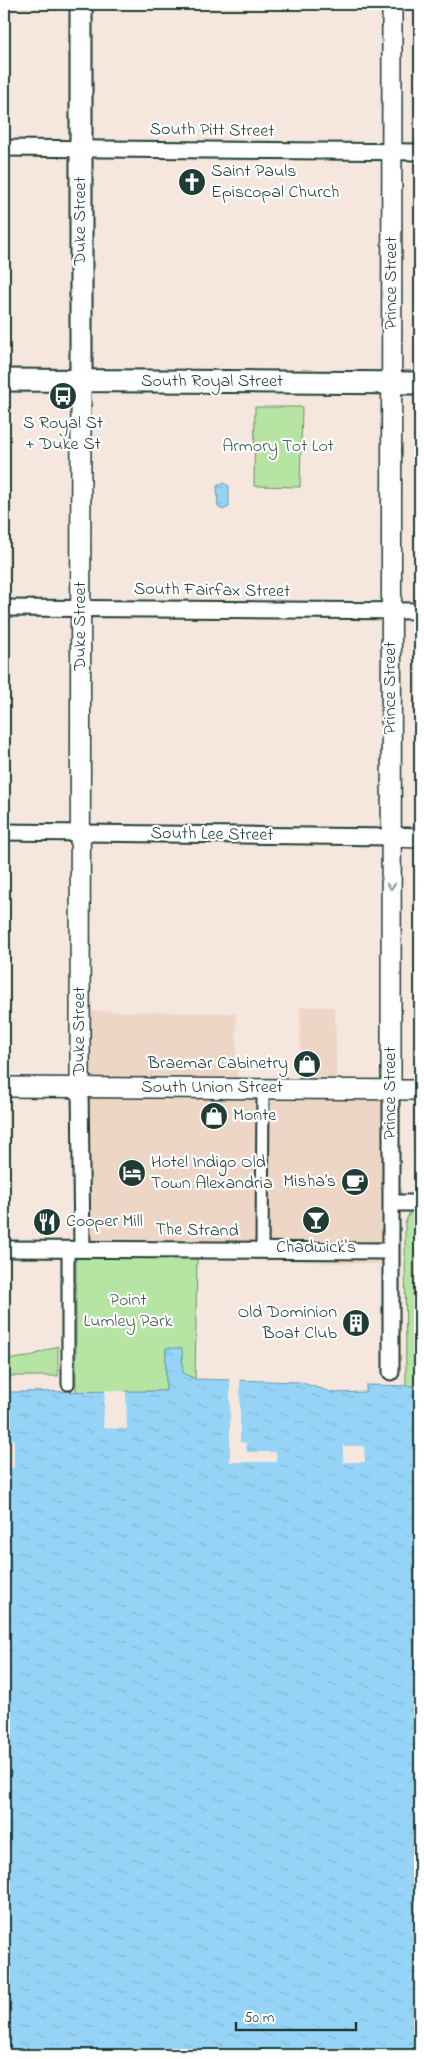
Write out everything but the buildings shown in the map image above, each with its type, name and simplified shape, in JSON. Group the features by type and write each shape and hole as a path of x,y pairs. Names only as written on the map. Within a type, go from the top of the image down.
{"main road":[{"name":"Duke Street","path":"81,4 81,381"},
{"name":"South Royal Street","path":"4,380 420,383"}],"street":[{"name":"Prince Street","path":"391,1372 392,611 390,583 392,4"},
{"name":"South Pitt Street","path":"4,148 420,152"},
{"name":"Duke Street","path":"75,1248 80,1087 81,381"},
{"name":"South Fairfax Street","path":"4,608 420,611"},
{"name":"South Lee Street","path":"4,832 420,838"},
{"name":"South Union Street","path":"4,1087 420,1090"},
{"path":"262,1251 264,1088"},
{"path":"391,1203 420,1203"},
{"path":"68,1384 75,1248"},
{"name":"The Strand","path":"4,1249 391,1251"}],"shaded area":[{"path":"300,1007 335,1007 337,1088 395,1089 396,1265 197,1258 76,1258 77,1099 82,1011 236,1013 237,1087 301,1088"}],"green space":[{"name":"Armory Tot Lot","path":"255,407 302,407 300,487 254,486"},
{"path":"414,1109 420,1109 420,1150 414,1150"},
{"path":"420,1210 420,1386 406,1386 405,1223 410,1212"},
{"name":"Point Lumley Park","path":"76,1258 197,1258 195,1379 183,1373 166,1348 166,1391 76,1392"},
{"path":"58,1346 58,1376 4,1376 4,1360 28,1357"}],"water":[{"path":"223,483 229,486 229,507 223,510 218,507 217,486"},
{"path":"166,1348 182,1348 183,1373 195,1379 300,1382 334,1393 366,1392 366,1385 420,1386 420,2055 4,2055 4,1392 166,1391"}],"pier":[{"path":"230,1377 240,1378 240,1442 246,1443 247,1452 276,1452 276,1462 230,1462"},
{"path":"105,1390 126,1391 127,1429 103,1428"},
{"path":"4,1439 14,1439 14,1468 4,1468"},
{"path":"343,1446 364,1446 365,1462 343,1462"}],"place":[{"name":"Saint Pauls Episcopal Church","path":"192,182"},
{"name":"S Royal St + Duke St","path":"63,396"},
{"name":"Braemar Cabinetry","path":"307,1064"},
{"name":"Monte","path":"214,1116"},
{"name":"Hotel Indigo Old Town Alexandria","path":"132,1173"},
{"name":"Misha’s","path":"355,1182"},
{"name":"Chadwick's","path":"316,1220"},
{"name":"Cooper Mill","path":"47,1222"},
{"name":"Old Dominion Boat Club","path":"356,1323"}]}
